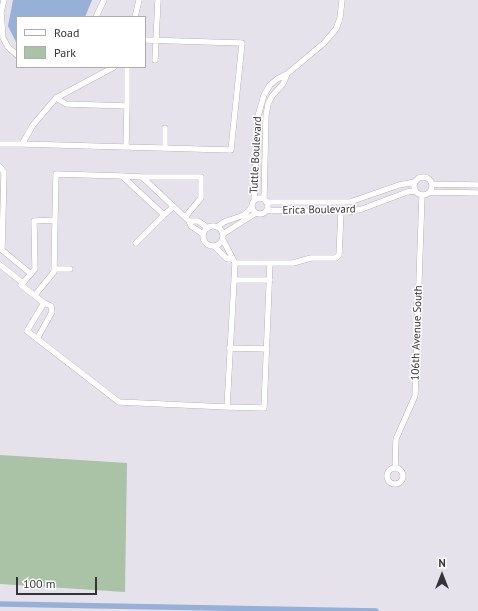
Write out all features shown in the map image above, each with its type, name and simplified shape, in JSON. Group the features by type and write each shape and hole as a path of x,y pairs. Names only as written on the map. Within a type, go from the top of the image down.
{"street":[{"path":"4,0 1,12 3,38 8,48 16,54"},
{"path":"96,16 104,0"},
{"path":"135,16 139,0"},
{"path":"155,60 158,0"},
{"name":"Tuttle Boulevard","path":"254,200 260,103 270,85 287,74 324,43 336,29 340,18 342,0"},
{"path":"0,144 231,150 242,43 146,40"},
{"path":"22,144 33,125 56,98 112,68"},
{"path":"126,147 127,68"},
{"name":"Tuttle Boulevard","path":"265,201 267,109 272,96 283,84 287,74"},
{"path":"56,98 66,104 127,106"},
{"path":"165,128 165,148"},
{"path":"0,167 4,172 1,251 31,274"},
{"path":"35,296 54,272 56,174 202,177 202,198 187,219"},
{"path":"122,176 164,215"},
{"path":"142,176 187,219 191,226 203,234 205,243 214,246 227,259 234,261 293,263 311,258 336,258 339,255 342,212"},
{"path":"432,184 428,179 422,177 415,182 415,191 422,195 430,192 478,193"},
{"name":"Erica Boulevard","path":"265,201 350,202 399,185 415,182"},
{"path":"432,184 478,185"},
{"path":"430,192 432,184"},
{"name":"Erica Boulevard","path":"266,210 342,212 362,209 407,192 415,191"},
{"name":"106th Avenue South","path":"395,468 396,439 415,396 422,195"},
{"path":"187,219 198,221 208,228 217,227 224,222 244,215 252,207 254,200 259,198 265,201 266,210 262,214 256,213 223,237 220,243 214,246"},
{"path":"136,243 173,207"},
{"path":"252,207 256,213"},
{"path":"23,283 35,269 34,221 55,220"},
{"path":"217,227 234,261 227,407"},
{"path":"203,234 208,228"},
{"path":"44,303 27,331 119,402 264,408 270,263"},
{"path":"0,265 23,283 21,285 44,303 51,306 52,312 43,332 37,339"},
{"path":"54,269 70,269"},
{"path":"234,280 270,280"},
{"path":"229,348 266,349"}],"green space":[{"path":"0,455 127,463 125,592 0,584"}],"water":[{"path":"13,0 92,0 85,16 16,16 16,42 8,26"}],"waterway":[{"path":"0,604 376,611"}]}
